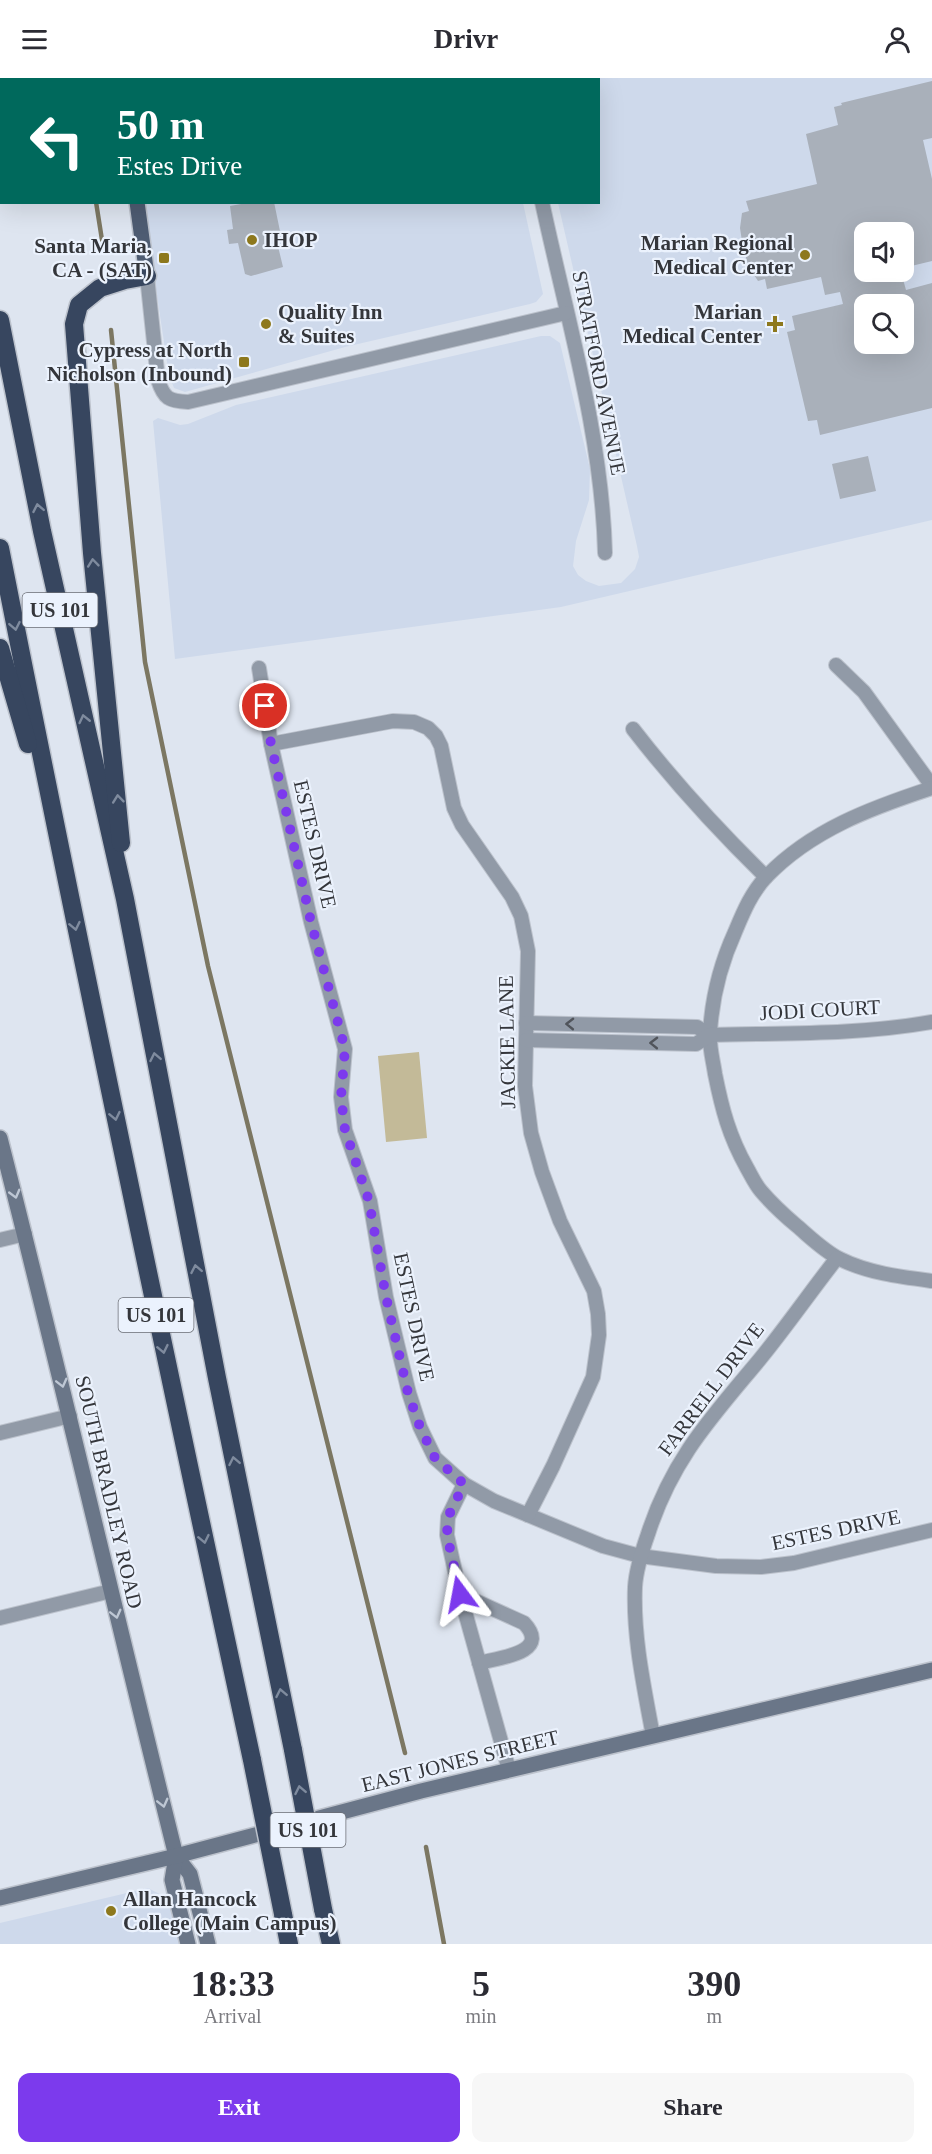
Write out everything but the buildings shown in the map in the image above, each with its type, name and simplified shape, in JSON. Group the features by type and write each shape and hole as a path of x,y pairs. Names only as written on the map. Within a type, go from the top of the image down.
{"highway":[{"path":"125,899 119,810 92,553 74,324 79,305 100,288 147,276"},
{"name":"US 101","path":"0,320 42,531 125,899 217,1378 331,1944"},
{"name":"US 101","path":"0,548 170,1381 252,1760 289,1944"},
{"path":"0,648 64,868"}],"main road":[{"path":"137,204 147,276"}],"street":[{"name":"STRATFORD AVENUE","path":"542,204 588,402 599,469 605,553"},
{"path":"147,276 158,380 162,393 173,401 188,402 566,313"},
{"path":"836,665 864,692 932,787 883,804 817,836 791,853 766,877 747,905 719,971 710,1035 723,1113 734,1145 759,1189 806,1234 837,1258 852,1265 891,1276 932,1281"},
{"name":"ESTES DRIVE","path":"259,668 271,744 311,922 345,1049 341,1097 345,1130 369,1201 386,1297 408,1393 420,1427 435,1458 464,1484 494,1501 603,1546 640,1556 716,1566 761,1567 794,1563 932,1530"},
{"name":"JACKIE LANE","path":"271,744 393,721 414,722 428,728 436,736 441,746 454,808 462,825 507,889 521,916 528,951 525,1086 531,1132 542,1172 560,1221 594,1291 599,1335 593,1377 528,1515"},
{"path":"633,729 672,779 726,838 766,877"},
{"name":"JODI COURT","path":"526,1040 696,1044 710,1035 844,1032 932,1022"},
{"name":"JODI COURT","path":"526,1023 697,1027 710,1035"},
{"name":"SOUTH BRADLEY ROAD","path":"0,1138 70,1416 176,1856 172,1880 188,1944"},
{"path":"0,1240 25,1234"},
{"name":"FARRELL DRIVE","path":"652,1736 640,1670 635,1585 640,1556 657,1506 677,1465 724,1400 760,1359 837,1258"},
{"path":"0,1433 70,1416"},
{"path":"464,1484 448,1517 447,1535 460,1594 509,1770"},
{"path":"0,1618 111,1591"},
{"path":"460,1594 524,1623 531,1630 532,1640 529,1647 520,1653 479,1663"},
{"name":"EAST JONES STREET","path":"0,1898 176,1856 509,1770 932,1670"},
{"name":"SOUTH BRADLEY ROAD","path":"176,1856 190,1874 208,1944"}],"shaded area":[{"path":"600,78 932,78 932,520 561,607 175,659 153,421 158,418 180,425 188,424 236,405 541,336 550,336 560,343 590,469 589,500 576,541 573,566 578,575 599,586 621,583 635,569 639,557 558,204 600,204"},
{"path":"143,204 523,204 543,294 536,302 345,347 185,392 174,388 169,375"},
{"path":"419,1052 427,1138 386,1142 378,1056"},
{"name":"Allan Hancock College (Main Campus)","path":"148,1888 171,1900 182,1944 0,1944 0,1923"}],"waterway":[{"path":"96,204 102,240"},
{"path":"111,330 145,662 208,966 405,1753"},
{"path":"426,1847 444,1944"}],"place":[{"name":"IHOP","path":"252,240"},
{"name":"Marian Regional Medical Center","path":"805,255"},
{"name":"Santa Maria, CA - (SAT)","path":"164,258"},
{"name":"Quality Inn & Suites","path":"266,324"},
{"name":"Marian Medical Center","path":"775,324"},
{"name":"Cypress at North Nicholson (Inbound)","path":"244,362"},
{"name":"Allan Hancock College (Main Campus)","path":"111,1911"}],"route":[{"path":"265,706 271,744 311,922 345,1049 341,1097 345,1130 369,1201 386,1297 408,1393 420,1427 435,1458 464,1484 448,1517 447,1535 460,1594"}]}
